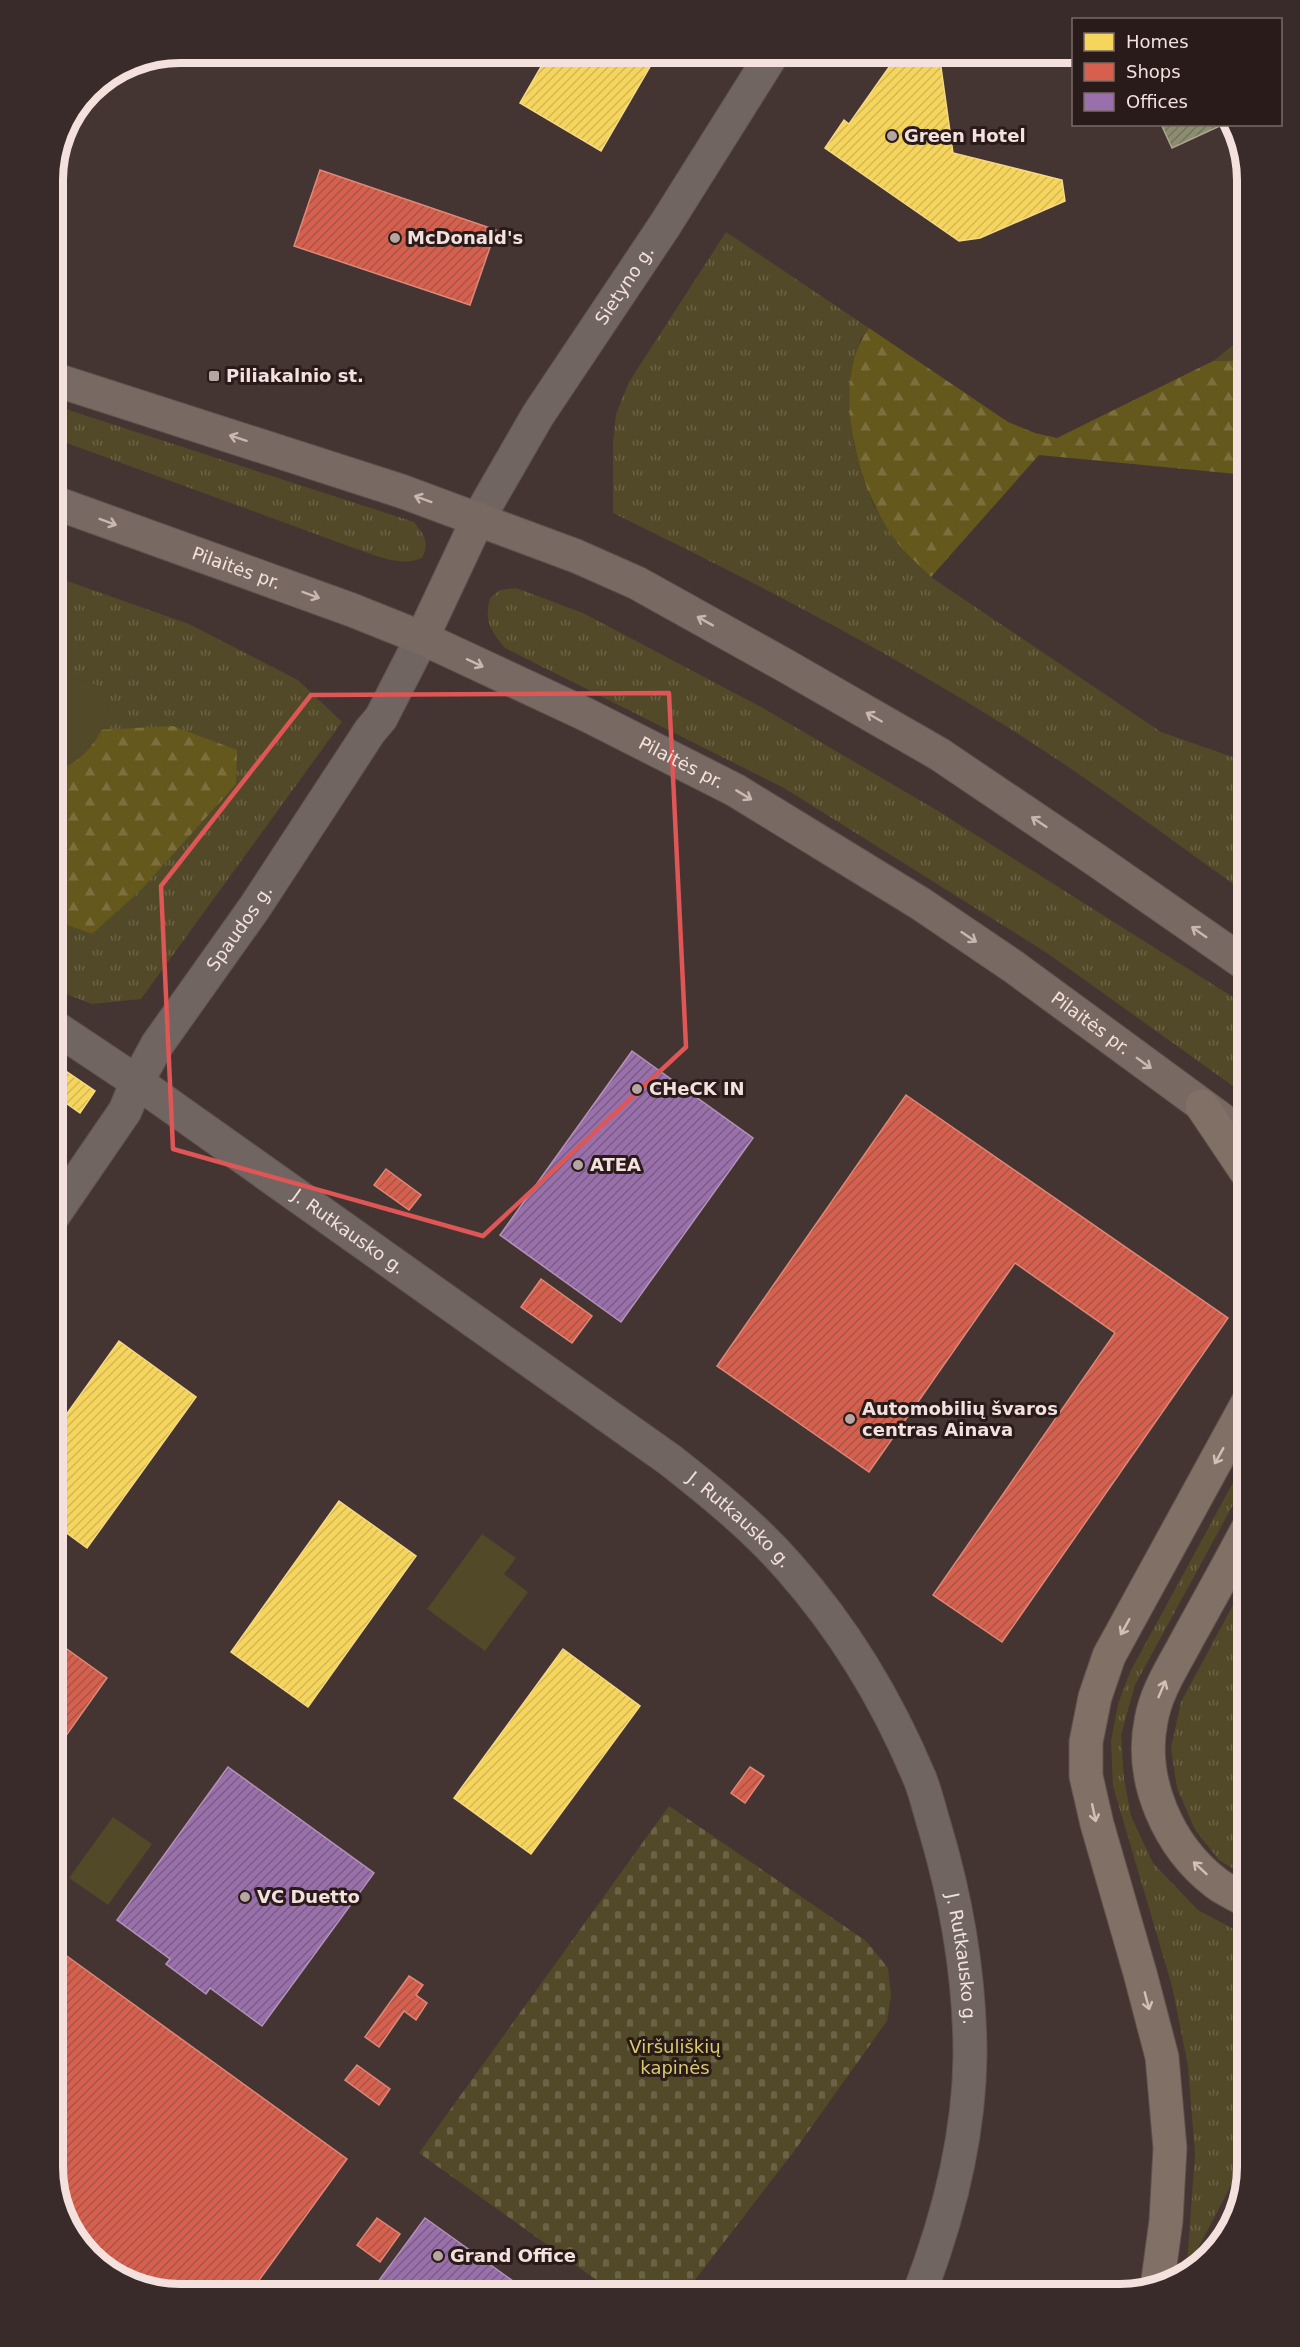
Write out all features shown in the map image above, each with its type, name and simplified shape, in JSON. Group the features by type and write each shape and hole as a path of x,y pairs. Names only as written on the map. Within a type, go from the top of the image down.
{"highway":[{"path":"1202,1106 1237,1157"},
{"path":"1158,2278 1166,2221 1170,2148 1162,2057 1097,1824 1086,1776 1086,1742 1095,1697 1109,1656 1237,1424"},
{"path":"1237,1550 1161,1689 1150,1721 1148,1757 1153,1786 1167,1823 1188,1857 1216,1884 1237,1895"}],"main road":[{"path":"63,381 402,491 576,556 637,583 939,754 1237,958"},
{"name":"Pilaitės pr.","path":"63,506 352,609 422,638 587,716 735,790 921,904 1014,967 1237,1130"},
{"path":"422,638 478,519"}],"street":[{"name":"Sietyno g.","path":"478,519 538,415 664,225 767,63"},
{"name":"Spaudos g.","path":"63,1201 125,1111 137,1082 157,1045 255,907 370,731 381,718 422,638"},
{"name":"J. Rutkausko g.","path":"63,1033 137,1082 670,1460 732,1509 789,1566 861,1663 888,1710 921,1780 943,1855 959,1926 966,1987 970,2056 964,2120 953,2188 935,2252 923,2284"}],"highlighted area":[{"path":"669,693 686,1047 483,1236 173,1149 161,886 311,695"}],"green space":[{"path":"726,232 869,328 860,340 853,443 873,504 894,538 931,577 1161,732 1237,759 1237,887 1071,769 962,699 790,602 613,513 613,443 616,414 629,382"},
{"path":"869,328 1008,422 1035,433 1057,438 1213,361 1237,360 1237,474 1039,455 931,577 893,537 868,490 859,463 852,434 850,404 851,376 857,350"},
{"path":"1237,342 1237,360 1213,361"},
{"path":"63,408 414,522 425,539 426,547 422,558 413,561 395,561 63,442"},
{"path":"63,580 189,624 298,680 342,722 141,999 92,1004 63,993 63,924 92,934 63,762"},
{"path":"516,588 583,613 761,707 938,811 1237,1000 1237,1089 1047,953 784,788 505,648 495,636 488,619 490,598 500,590"},
{"path":"74,678 94,684 109,695 105,720 94,743 76,761 63,768 63,680"},
{"path":"173,726 237,750 236,784 141,890 92,934 63,924 63,732"},
{"path":"1237,1475 1237,1497 1135,1685 1121,1735 1124,1779 1131,1816 1153,1863 1198,1910 1237,1931 1236,2175 1194,2256 1187,2262 1195,2154 1188,2066 1172,1986 1113,1786 1111,1741 1118,1704 1130,1672"},
{"path":"482,1534 516,1558 504,1574 528,1592 485,1651 427,1609"},
{"path":"1237,1598 1237,1871 1219,1860 1195,1830 1177,1788 1171,1748 1181,1702"},
{"name":"Viršuliškių kapinės","path":"669,1806 866,1941 888,1968 891,1995 887,2021 795,2150 692,2284 602,2284 419,2153"},
{"path":"113,1817 152,1844 108,1905 69,1878"}],"building: Homes":[{"path":"543,63 652,63 601,151 520,103"},
{"name":"Green Hotel","path":"892,63 940,63 953,153 1062,180 1065,201 980,238 959,241 825,148 844,120 849,124"},
{"path":"63,1069 95,1091 80,1113 63,1101"},
{"path":"119,1341 196,1397 87,1548 63,1530 63,1419"},
{"path":"339,1501 416,1556 308,1707 231,1652"},
{"path":"563,1649 640,1706 531,1854 454,1798"}],"building: Shops":[{"name":"McDonald's","path":"320,170 496,230 470,305 294,246"},
{"name":"Automobilių švaros centras Ainava","path":"906,1095 1228,1318 1002,1642 933,1595 1115,1333 1015,1263 869,1472 717,1366"},
{"path":"386,1169 421,1195 409,1210 374,1185"},
{"path":"541,1279 592,1316 572,1343 521,1307"},
{"path":"63,1646 107,1678 63,1740"},
{"path":"750,1767 764,1776 745,1803 731,1793"},
{"path":"63,1953 347,2159 256,2284 157,2282 128,2272 115,2264 92,2244 83,2232 72,2212 65,2190 63,2167"},
{"path":"409,1976 423,1985 416,1995 427,2003 416,2020 404,2011 379,2047 365,2037"},
{"path":"357,2065 390,2089 379,2105 345,2080"},
{"path":"377,2218 400,2234 380,2262 357,2245"}],"building: Offices":[{"path":"632,1051 753,1138 621,1322 500,1235"},
{"name":"VC Duetto","path":"228,1767 374,1873 262,2026 210,1988 206,1994 166,1964 170,1959 117,1920"},
{"name":"Grand Office","path":"425,2218 517,2284 376,2284"}],"building: Industry":[{"path":"1162,126 1220,126 1172,148"}],"place":[{"name":"Green Hotel","path":"892,136"},
{"name":"McDonald's","path":"395,238"},
{"name":"Piliakalnio st.","path":"214,376"},
{"name":"CHeCK IN","path":"637,1089"},
{"name":"ATEA","path":"578,1165"},
{"name":"Automobilių švaros centras Ainava","path":"850,1419"},
{"name":"VC Duetto","path":"245,1897"},
{"name":"Grand Office","path":"438,2256"}]}
